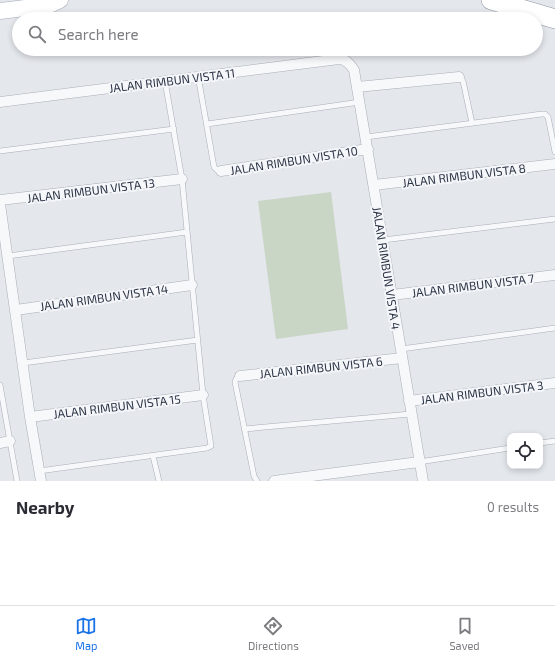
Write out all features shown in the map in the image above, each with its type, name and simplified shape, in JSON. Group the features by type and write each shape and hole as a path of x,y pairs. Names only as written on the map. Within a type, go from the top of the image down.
{"highway":[{"path":"491,0 531,12"},
{"path":"543,15 555,19"}],"main road":[{"path":"4,12 49,5 60,0"}],"street":[{"name":"JALAN RIMBUN VISTA 11","path":"0,102 165,80 344,59"},
{"name":"JALAN RIMBUN VISTA 4","path":"344,59 350,63 354,70 360,102 422,481"},
{"path":"357,87 459,77"},
{"name":"JALAN RIMBUN VISTA 10","path":"221,171 368,149"},
{"name":"JALAN RIMBUN VISTA 8","path":"374,186 555,164"},
{"name":"JALAN RIMBUN VISTA 13","path":"0,200 182,179"},
{"path":"0,204 30,417 40,476"},
{"name":"JALAN RIMBUN VISTA 7","path":"392,295 555,275"},
{"name":"JALAN RIMBUN VISTA 14","path":"16,310 192,285"},
{"name":"JALAN RIMBUN VISTA 6","path":"240,376 401,353"},
{"name":"JALAN RIMBUN VISTA 3","path":"409,401 555,383"},
{"name":"JALAN RIMBUN VISTA 15","path":"30,417 203,395"},
{"path":"274,481 419,462"}],"lane":[{"path":"198,76 214,167 216,170 221,171"},
{"path":"459,77 464,81 472,123"},
{"path":"40,476 207,448 211,446 203,395 182,179 165,80"},
{"path":"206,124 360,102"},
{"path":"366,137 545,114 548,117 555,152"},
{"path":"0,151 174,130"},
{"path":"383,240 555,219"},
{"path":"8,256 187,232"},
{"path":"401,353 555,328"},
{"path":"23,363 198,340"},
{"path":"240,376 235,382 254,476 257,481"},
{"path":"0,385 5,442 17,481"},
{"path":"244,429 411,414"},
{"path":"543,443 555,441"},
{"path":"419,462 507,448"},
{"path":"153,456 159,481"}],"green space":[{"path":"331,192 348,329 276,339 258,201"}]}
